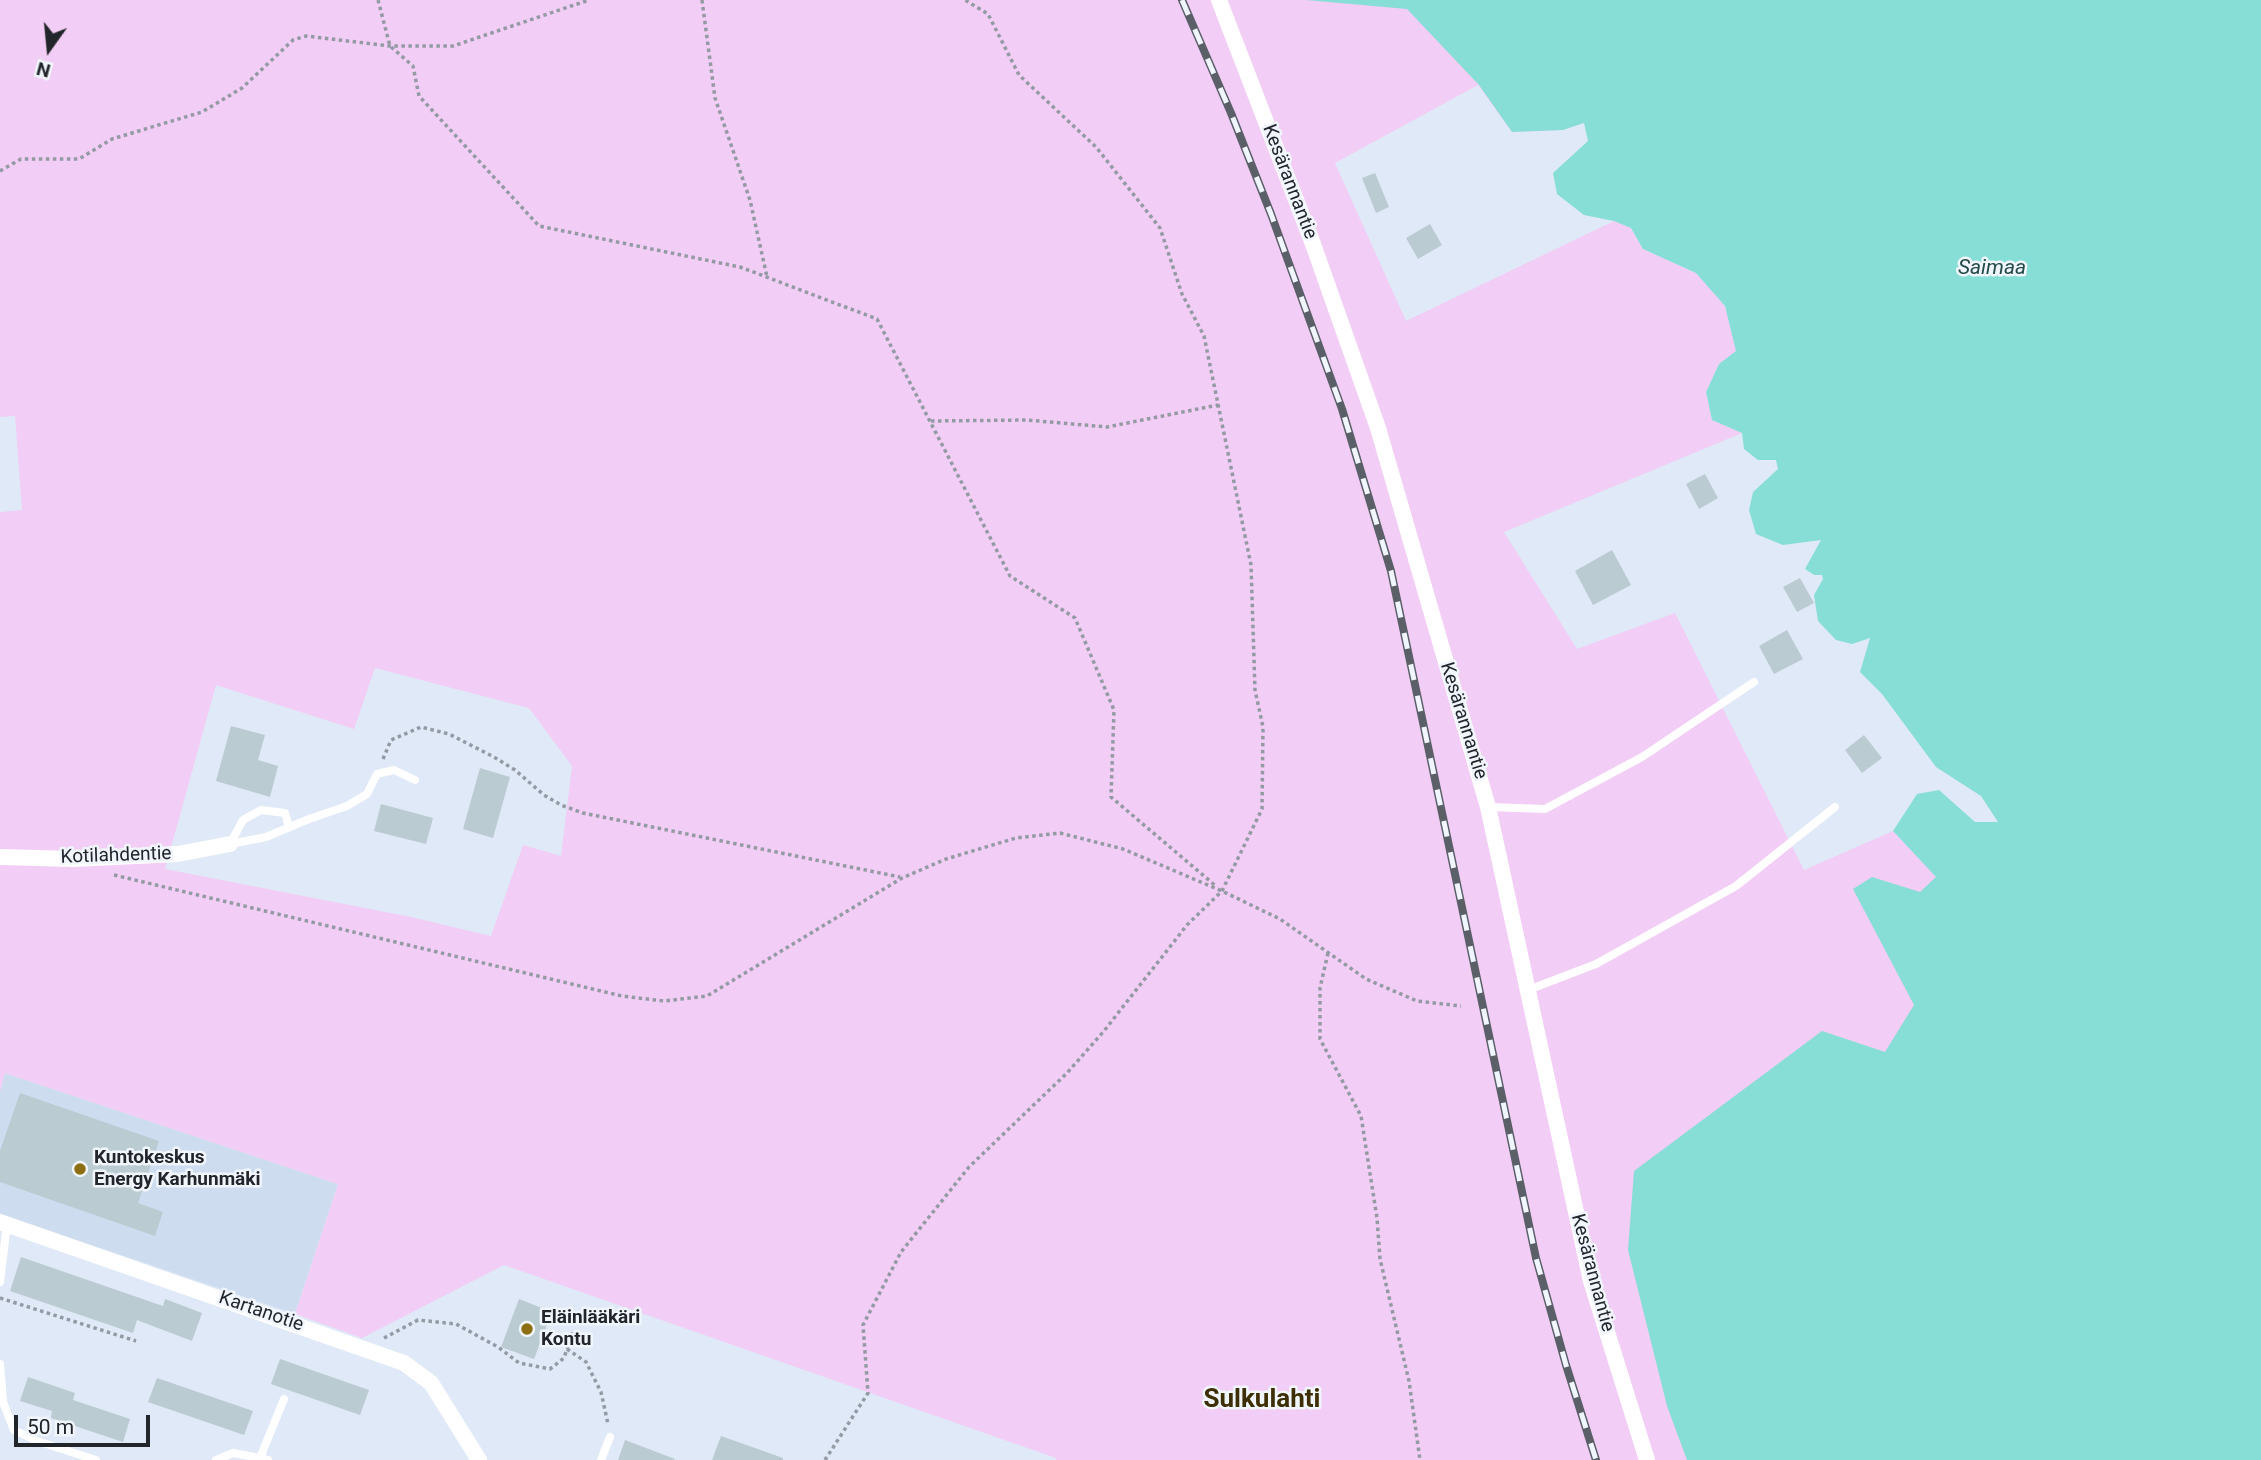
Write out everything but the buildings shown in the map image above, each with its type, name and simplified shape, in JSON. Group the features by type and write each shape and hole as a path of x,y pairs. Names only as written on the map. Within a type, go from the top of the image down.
{"street":[{"name":"Kesärannantie","path":"1219,0 1313,244 1378,428 1488,807 1591,1281 1647,1460"},
{"name":"Kotilahdentie","path":"0,857 73,859 178,855 230,844"},
{"name":"Kartanotie","path":"4,1223 404,1363 430,1383 479,1460"}],"lane":[{"path":"1488,807 1545,809 1642,757 1754,682"},
{"path":"230,844 266,837 347,806 367,794 377,774 394,770 415,780"},
{"path":"1528,989 1595,964 1735,886 1835,807"},
{"path":"230,844 243,820 261,810 285,813 289,827"},
{"path":"0,1282 4,1223"},
{"path":"0,1364 3,1402 14,1430 37,1441 96,1460"},
{"path":"216,1460 233,1453 264,1459 284,1399"},
{"path":"601,1460 610,1437"}],"path":[{"path":"378,0 390,46 413,66 419,96 539,226 740,267 877,319 1010,576 1075,618 1114,710 1111,797 1222,891"},
{"path":"0,171 21,159 79,159 112,139 202,112 242,88 293,40 306,36 390,46 453,46 589,0"},
{"path":"702,0 715,98 750,200 767,277"},
{"path":"824,1460 867,1394 863,1325 901,1252 969,1167 1067,1073 1104,1031 1187,925 1222,891 1262,809 1263,727 1255,690 1251,565 1204,336 1182,294 1160,228 1096,147 1019,75 988,14 965,0"},
{"path":"931,421 1027,420 1107,427 1218,405"},
{"path":"377,774 391,740 421,727 449,734 494,757 515,770 544,795 583,813 902,877"},
{"path":"107,873 622,996 664,1001 707,996 902,877 946,859 1016,838 1060,833 1123,849 1222,891 1280,919 1366,979 1417,1001 1461,1006"},
{"path":"1328,953 1320,989 1320,1039 1361,1116 1377,1218 1380,1259 1409,1381 1420,1460"},
{"path":"0,1298 135,1341"},
{"path":"363,1347 418,1320 456,1324 498,1347 519,1363 550,1368 564,1358 573,1331"},
{"path":"567,1349 586,1362 601,1392 610,1437"}],"shaded area":[{"path":"0,0 1643,0 1563,130 1512,132 1478,85 1335,163 1406,321 1614,221 1631,228 1643,249 1696,273 1725,306 1737,351 1719,364 1706,392 1712,420 1742,433 1504,532 1577,649 1675,613 1804,870 1893,831 1937,877 2012,1460 1056,1460 504,1265 362,1338 295,1314 338,1184 5,1073 0,1091 0,512 22,510 15,416 0,417","holes":["375,668 529,708 572,766 561,856 523,845 491,936 411,917 165,869 216,685 354,729"]},
{"path":"5,1073 338,1184 295,1314 0,1214 0,1091"}],"water":[{"name":"Saimaa","path":"1306,0 2261,0 2261,1460 1687,1460 1667,1406 1628,1250 1634,1171 1822,1031 1885,1052 1914,1005 1853,889 1872,877 1920,892 1936,877 1893,831 1917,794 1939,790 1975,822 1998,822 1981,796 1936,767 1882,694 1860,672 1870,638 1852,644 1836,640 1818,621 1814,595 1823,579 1822,575 1814,575 1805,569 1821,540 1783,545 1756,534 1749,510 1753,492 1778,469 1776,460 1758,460 1744,449 1742,433 1712,420 1706,392 1719,364 1736,351 1725,306 1696,273 1643,249 1631,228 1614,221 1584,215 1557,194 1553,173 1588,141 1584,123 1563,130 1512,132 1479,85 1407,9"}],"railway":[{"path":"1182,0 1271,214 1342,409 1391,571 1536,1258 1596,1460"}],"place":[{"name":"Kuntokeskus Energy Karhunmäki","path":"80,1169"},
{"name":"Eläinlääkäri Kontu","path":"527,1329"}],"district":[{"name":"Sulkulahti","path":"1262,1400"}]}
